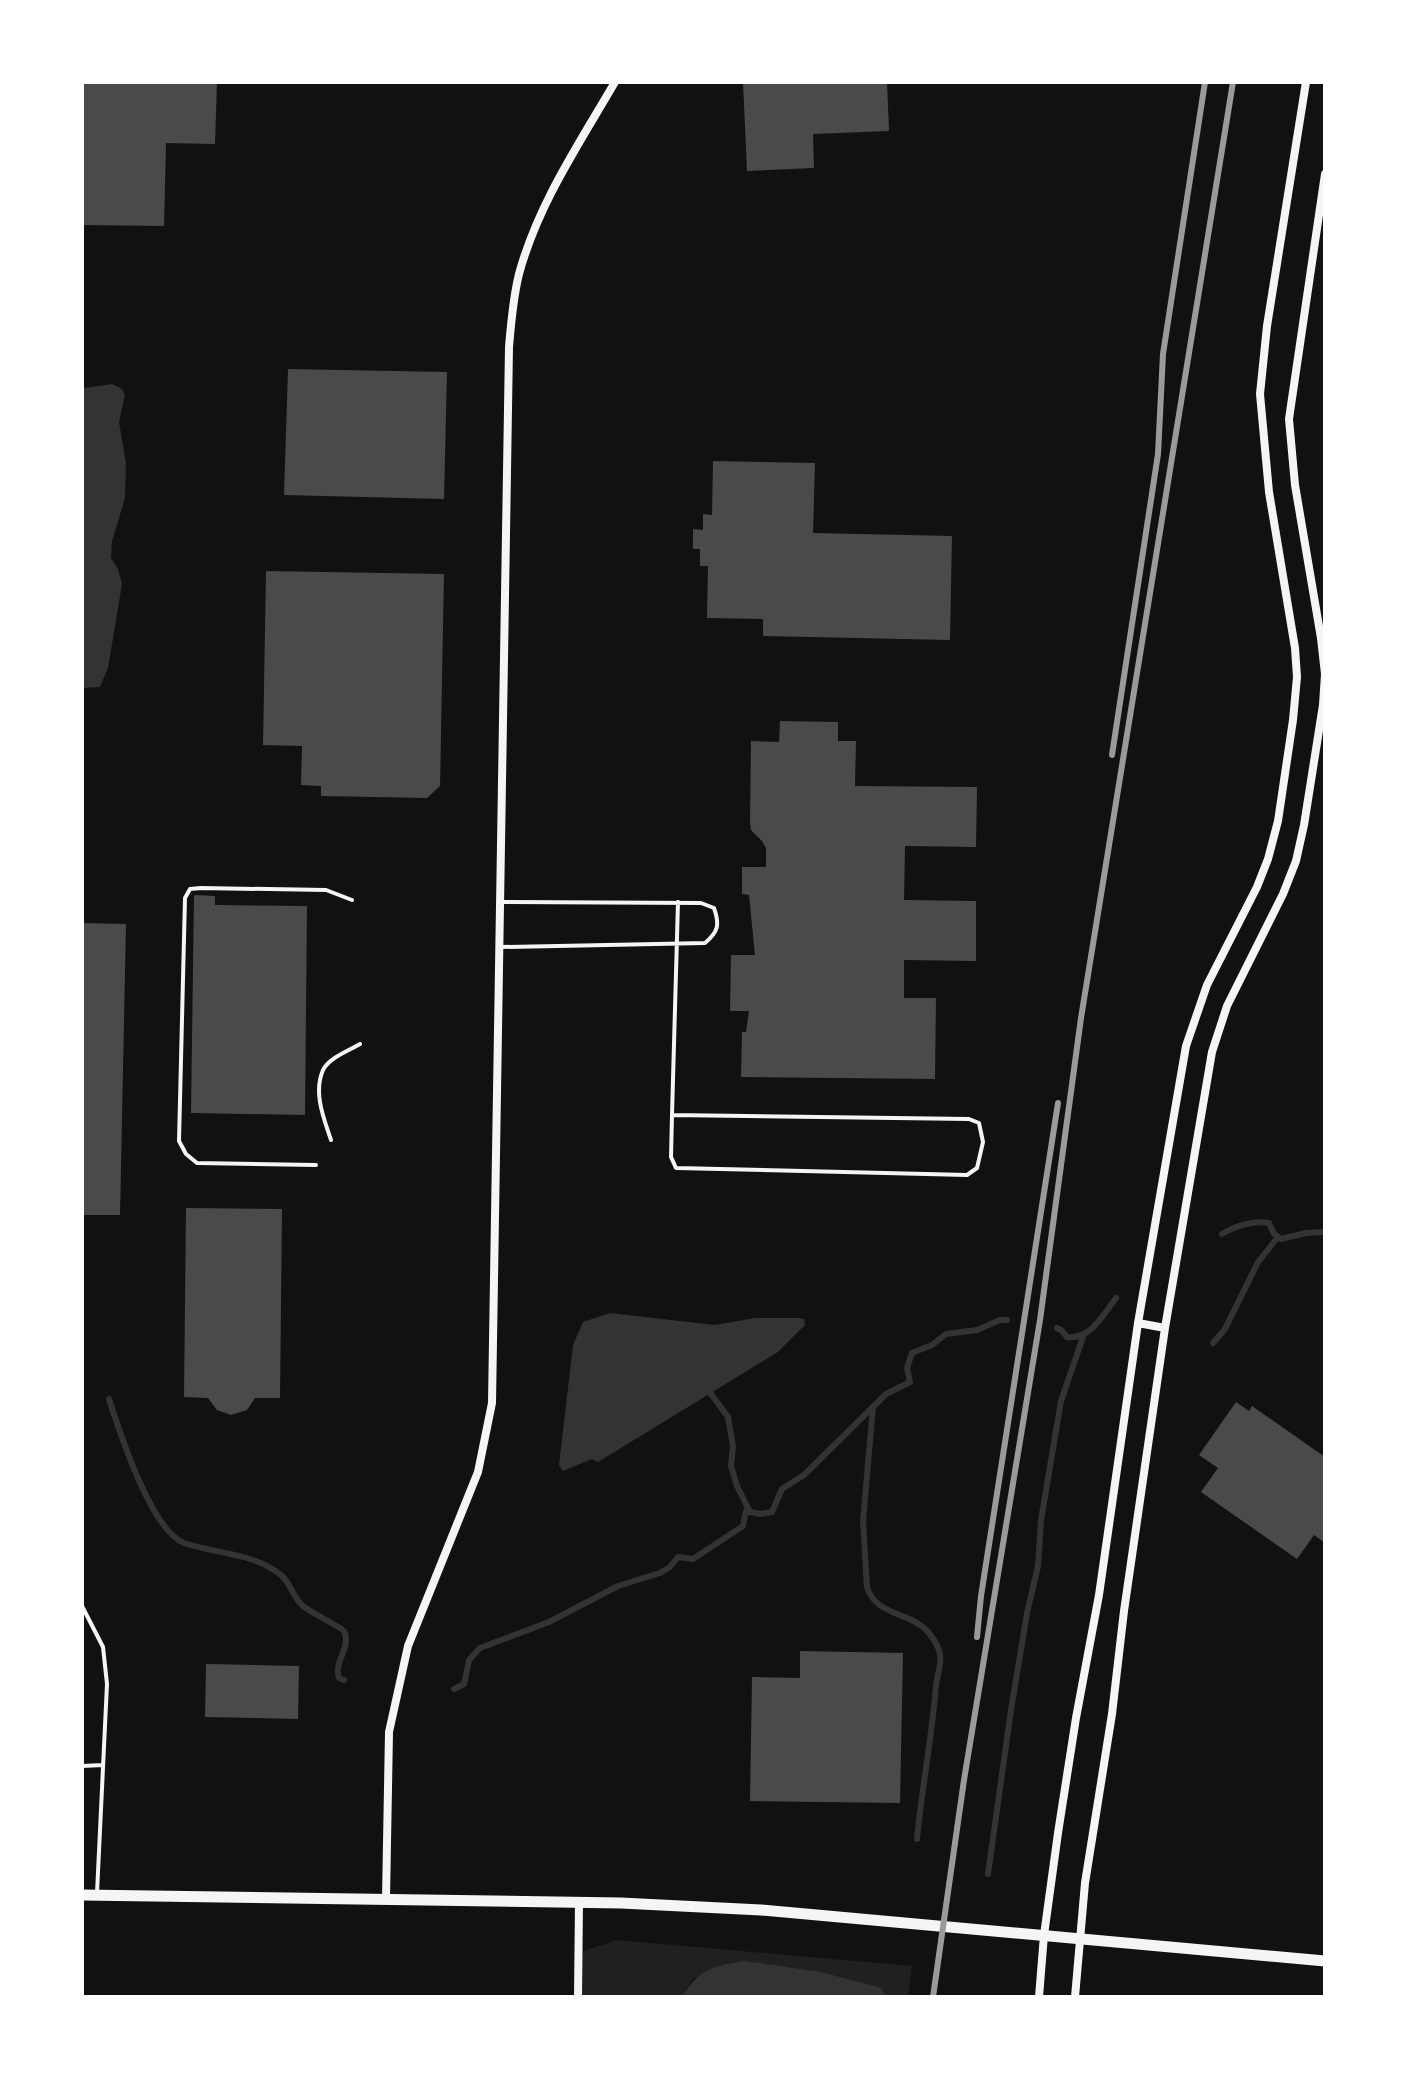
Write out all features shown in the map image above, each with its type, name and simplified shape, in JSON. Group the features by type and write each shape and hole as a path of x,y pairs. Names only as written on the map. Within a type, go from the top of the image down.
{"main road":[{"path":"82,1895 579,1902 761,1910 1325,1961"}],"street":[{"path":"386,1899 389,1732 408,1646 478,1472 492,1403 512,311 519,277 540,215 615,82"},
{"path":"1039,1997 1044,1935 1076,1718 1099,1595 1138,1323 1186,1046 1207,985 1268,859 1278,821 1293,720 1297,677 1295,648 1269,492 1260,394 1267,326 1306,82"},
{"path":"1075,1997 1085,1883 1108,1743 1165,1328 1212,1052 1227,1006 1283,894 1296,861 1323,705 1325,674 1321,638 1295,485 1289,419 1325,174"},
{"path":"1138,1323 1165,1328"},
{"path":"578,1997 579,1902"}],"lane":[{"path":"316,1165 197,1163 186,1154 179,1141 185,898 190,889 201,888 326,890 352,900"},
{"path":"499,947 705,943 716,933 719,921 714,908 701,903 500,902"},
{"path":"672,1115 969,1119 979,1123 983,1142 977,1168 967,1175 676,1168 671,1157 672,1115 678,902"},
{"path":"331,1140 320,1110 324,1069 336,1057 360,1044"},
{"path":"82,1606 103,1647 106,1666 97,1895"},
{"path":"82,1766 103,1765"}],"shaded area":[{"path":"112,384 122,389 125,395 119,422 126,463 125,498 112,541 111,558 122,584 108,668 100,687 82,688 82,392 84,388"},
{"path":"610,1313 715,1325 755,1318 799,1318 804,1319 805,1325 778,1352 598,1462 592,1459 563,1471 559,1465 573,1345 583,1322"},
{"path":"616,1940 912,1966 908,1997 886,1997 881,1988 693,1978 682,1997 578,1997 579,1953"},
{"path":"744,1961 821,1972 881,1988 886,1997 682,1997 694,1980 707,1970"}],"building":[{"path":"82,82 217,82 215,144 166,143 164,226 82,225"},
{"path":"743,82 887,82 889,131 813,134 814,168 747,171"},
{"path":"288,369 447,372 444,499 284,495"},
{"path":"713,461 815,463 813,533 952,536 950,640 763,636 763,619 707,618 708,566 700,566 700,549 693,549 693,529 703,530 703,514 712,515"},
{"path":"266,571 444,574 440,786 427,798 321,796 321,786 301,785 302,746 263,745"},
{"path":"780,721 838,722 838,741 856,741 855,786 977,787 976,847 905,846 904,900 976,901 976,961 904,960 904,998 936,998 935,1079 741,1077 742,1032 746,1032 749,1011 730,1011 731,955 755,955 749,895 742,894 742,867 766,867 766,848 751,830 751,741 779,742"},
{"path":"194,895 215,896 215,905 307,906 305,1115 191,1113"},
{"path":"82,923 126,924 120,1215 82,1215"},
{"path":"186,1208 282,1209 280,1398 255,1398 247,1410 231,1415 217,1410 208,1398 184,1397"},
{"path":"1236,1402 1249,1411 1252,1406 1325,1457 1325,1543 1314,1535 1297,1559 1201,1492 1218,1468 1199,1455"},
{"path":"800,1651 903,1653 900,1803 750,1801 752,1677 800,1678"},
{"path":"206,1664 299,1666 298,1719 205,1717"}],"waterway":[{"path":"1222,1234 1257,1222 1269,1223 1274,1234 1281,1239 1325,1232"},
{"path":"1213,1343 1225,1329 1258,1262 1278,1237"},
{"path":"1057,1328 1067,1337 1083,1335 1096,1325 1116,1298"},
{"path":"454,1689 464,1684 469,1660 480,1648 549,1622 618,1586 660,1573 678,1557 693,1559 743,1526 746,1511 760,1514 772,1512 782,1489 804,1475 886,1394 910,1382 907,1368 912,1353 932,1345 946,1334 977,1330 1007,1320"},
{"path":"988,1874 1011,1710 1038,1566 1041,1520 1061,1401 1084,1334"},
{"path":"706,1387 728,1417 733,1446 731,1466 750,1512"},
{"path":"109,1399 138,1479 160,1520 184,1543 260,1563 282,1576 303,1606 344,1631 346,1643 338,1666 339,1678 344,1680"},
{"path":"873,1407 863,1521 867,1587 878,1604 922,1626 937,1646 940,1658 917,1839"}],"railway":[{"path":"1112,755 1158,454 1163,354 1205,82"},
{"path":"933,1997 964,1780 1040,1320 1081,1018 1233,82"},
{"path":"977,1637 1058,1103"}]}
